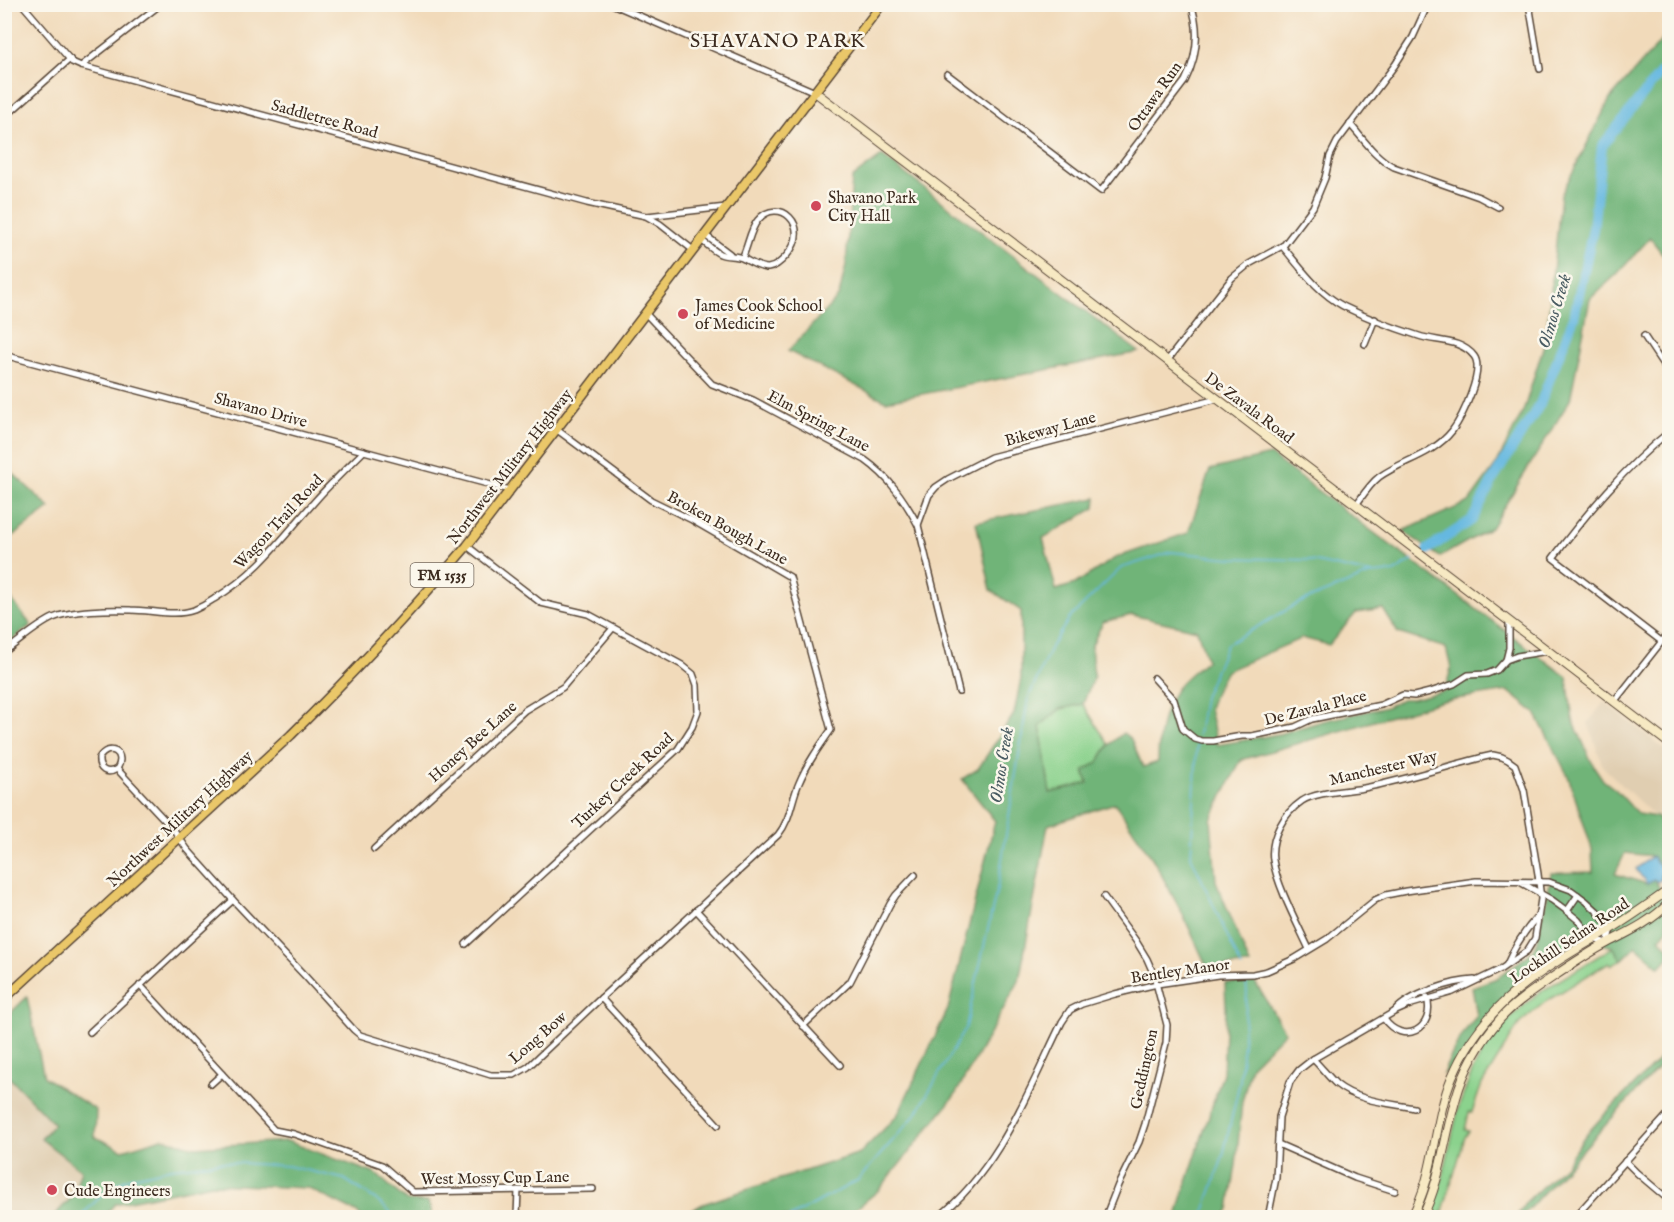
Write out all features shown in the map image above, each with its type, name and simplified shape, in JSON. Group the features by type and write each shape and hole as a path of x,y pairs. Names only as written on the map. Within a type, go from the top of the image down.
{"main road":[{"name":"Northwest Military Highway","path":"4,999 282,743 336,690 417,604 467,546 882,4"},
{"name":"De Zavala Road","path":"815,92 1670,744"},
{"name":"Lockhill Selma Road","path":"1411,1218 1430,1166 1444,1096 1460,1060 1490,1015 1527,982 1564,955 1611,929 1670,889"},
{"name":"Lockhill Selma Road","path":"1422,1218 1440,1169 1461,1083 1467,1068 1501,1018 1531,992 1607,943 1651,920 1670,902"}],"street":[{"name":"Saddletree Road","path":"22,4 72,62 81,66 574,199 646,216 693,250"},
{"path":"81,66 161,4"},
{"path":"612,4 815,92"},
{"name":"Ottawa Run","path":"947,74 1101,191 1185,81 1192,68 1196,37 1191,4"},
{"path":"1167,361 1232,278 1249,264 1282,246 1312,207 1325,178 1333,149 1401,56 1413,37 1428,4"},
{"path":"1529,4 1540,69"},
{"path":"4,118 70,59"},
{"path":"1350,124 1382,161 1479,197 1498,207"},
{"name":"Saddletree Road","path":"646,216 726,207"},
{"path":"703,237 720,254 742,258 770,268 779,264 789,253 796,238 797,229 793,221 787,215 777,212 765,214 755,224 742,258"},
{"path":"1282,246 1323,293 1345,307 1418,336 1463,347 1477,360 1478,372 1464,411 1446,437 1423,455 1381,476 1356,505"},
{"name":"Elm Spring Lane","path":"646,314 712,384 753,400 865,460 894,487 918,525 959,692"},
{"path":"1365,344 1375,319"},
{"path":"1644,336 1670,375"},
{"name":"Shavano Drive","path":"4,355 510,490"},
{"name":"Bikeway Lane","path":"918,525 929,495 936,487 991,457 1217,399"},
{"name":"Broken Bough Lane","path":"556,429 651,500 692,520 790,577 831,730"},
{"path":"1661,641 1553,558 1617,481 1670,431"},
{"name":"Wagon Trail Road","path":"4,652 44,623 68,614 131,609 185,613 197,609 228,590 272,552 316,500 364,451"},
{"name":"Turkey Creek Road","path":"466,944 678,749 692,727 698,711 697,686 693,674 682,665 588,614 541,603 467,546"},
{"path":"1506,660 1509,648 1509,622"},
{"name":"Honey Bee Lane","path":"374,849 525,710 563,687 613,628"},
{"path":"1614,702 1670,631"},
{"name":"De Zavala Place","path":"1154,678 1174,700 1183,729 1202,741 1213,741 1274,732 1295,727 1312,719 1381,705 1403,695 1414,696 1430,692 1454,684 1468,675 1487,674 1497,670 1506,660 1517,656 1548,651"},
{"name":"Long Bow","path":"117,769 179,838 186,849 360,1035 491,1075 514,1076 528,1067 778,835 785,826 804,770 831,730"},
{"path":"107,750 117,753 121,763 117,769 103,771 99,764 100,755 107,750"},
{"name":"Manchester Way","path":"1309,950 1280,882 1273,859 1275,839 1285,818 1302,801 1313,796 1366,788 1484,757 1502,757 1515,765 1522,783 1539,881 1537,931 1532,945 1519,958 1467,986 1394,1012"},
{"path":"804,1026 847,986 896,895 915,875"},
{"name":"Bentley Manor","path":"938,1218 968,1190 997,1152 1062,1022 1070,1010 1082,1004 1156,984 1218,975 1260,973 1309,950 1341,929 1366,906 1386,895 1476,881 1539,881 1561,885 1578,895 1598,912 1611,929"},
{"name":"Bentley Manor","path":"1520,882 1567,911 1578,920 1593,939"},
{"path":"1567,911 1578,895"},
{"name":"Geddington","path":"1104,897 1142,950 1151,967 1167,1025 1166,1043 1142,1133 1105,1218"},
{"path":"90,1032 233,900"},
{"path":"696,910 840,1065"},
{"path":"1507,964 1512,952 1538,916"},
{"path":"1593,939 1607,943 1611,929"},
{"path":"1268,1218 1276,1178 1279,1117 1288,1088 1299,1070 1313,1059 1384,1019 1402,1003 1450,983 1477,980"},
{"name":"West Mossy Cup Lane","path":"140,985 274,1130 294,1134 382,1165 413,1192 593,1189"},
{"path":"1384,1019 1401,1032 1416,1030 1424,1024 1429,1015 1425,993"},
{"path":"601,998 718,1125"},
{"path":"1313,1059 1329,1077 1348,1092 1365,1098 1414,1108"},
{"path":"211,1083 222,1074"},
{"path":"1574,1218 1670,1112"},
{"path":"1278,1144 1355,1178 1395,1191"},
{"path":"1626,1161 1670,1202"},
{"path":"1430,1166 1440,1169"},
{"path":"517,1216 518,1190"}],"shaded area":[{"path":"1604,702 1669,752 1669,830 1603,767 1588,723"},
{"path":"4,1073 54,1124 42,1139 81,1170 73,1196 53,1217 5,1217"}],"green space":[{"path":"1669,35 1669,262 1650,238 1590,299 1570,400 1491,528 1440,557 1403,531 1469,502 1496,465 1524,409 1546,338 1561,195 1610,99 1661,41"},
{"path":"882,156 1139,352 886,401 788,351 839,296 846,265 852,178"},
{"path":"1270,455 1567,677 1573,720 1593,765 1603,780 1616,790 1638,814 1656,817 1669,830 1670,881 1667,884 1659,876 1665,871 1652,856 1625,853 1615,874 1647,884 1654,879 1669,899 1669,919 1666,922 1669,927 1660,938 1669,948 1669,957 1660,967 1636,946 1622,960 1613,947 1585,940 1522,982 1452,1069 1443,1074 1457,1044 1477,1016 1472,987 1497,978 1532,952 1538,941 1551,873 1593,872 1592,849 1568,776 1535,713 1508,691 1443,701 1241,760 1211,820 1216,881 1250,965 1207,967 1154,861 1115,803 1048,825 1019,981 955,1095 879,1190 846,1217 677,1218 703,1204 860,1153 897,1116 948,1009 995,821 962,779 978,769 1014,714 1021,678 1021,611 991,590 976,522 1096,498 1095,508 1043,538 1056,590 1075,584 1115,558 1188,533 1210,470","holes":["1383,609 1398,633 1446,648 1451,668 1445,691 1412,699 1402,699 1387,707 1323,721 1279,734 1217,745 1209,708 1226,671 1302,638 1329,645 1356,613","1132,615 1197,630 1207,660 1182,682 1170,700 1161,730 1158,762 1143,767 1131,739 1123,733 1109,745 1098,762 1084,771 1088,783 1050,793 1040,726 1060,709 1083,704 1094,676 1091,647 1103,622"]},
{"path":"5,466 50,508 4,542"},
{"path":"5,591 31,625 5,645"},
{"path":"1083,704 1109,745 1098,762 1084,771 1088,783 1050,793 1040,726 1060,709"},
{"path":"1613,947 1622,960 1612,965 1609,962 1545,1002 1519,1024 1482,1084 1472,1112 1469,1112 1465,1130 1469,1131 1465,1137 1442,1214 1440,1217 1428,1218 1442,1180 1459,1106 1484,1049 1510,1018 1537,994"},
{"path":"1255,982 1285,1032 1251,1066 1242,1102 1229,1209 1224,1217 1177,1217 1223,1073 1225,983"},
{"path":"27,997 44,1077 96,1110 95,1137 123,1150 162,1138 195,1147 287,1141 376,1174 407,1201 428,1202 433,1217 362,1217 307,1188 212,1184 115,1204 103,1217 53,1217 73,1196 81,1170 41,1139 54,1124 5,1073 5,1018"},
{"path":"1669,1047 1669,1056 1521,1217 1516,1217 1526,1202 1566,1164 1584,1137 1602,1117"}],"water":[{"path":"1652,856 1665,872 1660,876 1662,879 1657,882 1654,879 1647,884 1636,869"}],"waterway":[{"name":"Olmos Creek","path":"1427,550 1472,520 1494,478 1540,404 1574,317 1593,229 1602,146 1670,61"},
{"name":"Olmos Creek","path":"789,1218 858,1180 916,1114 966,1027 998,884 1028,699 1051,647 1069,619 1121,568 1171,552 1231,558 1307,560 1371,574 1394,572 1413,560"},
{"path":"1198,735 1204,697 1227,644 1299,603 1371,574"},
{"path":"1197,743 1191,856 1242,968"},
{"path":"1202,1218 1223,1156 1240,1081 1246,980"},
{"path":"79,1218 108,1189 128,1178 171,1168 221,1162 288,1166 344,1179 375,1199 397,1218"}],"place":[{"name":"Shavano Park City Hall","path":"816,206"},
{"name":"James Cook School of Medicine","path":"683,314"},
{"name":"Cude Engineers","path":"52,1190"}],"district":[{"name":"SHAVANO PARK","path":"778,40"}]}
